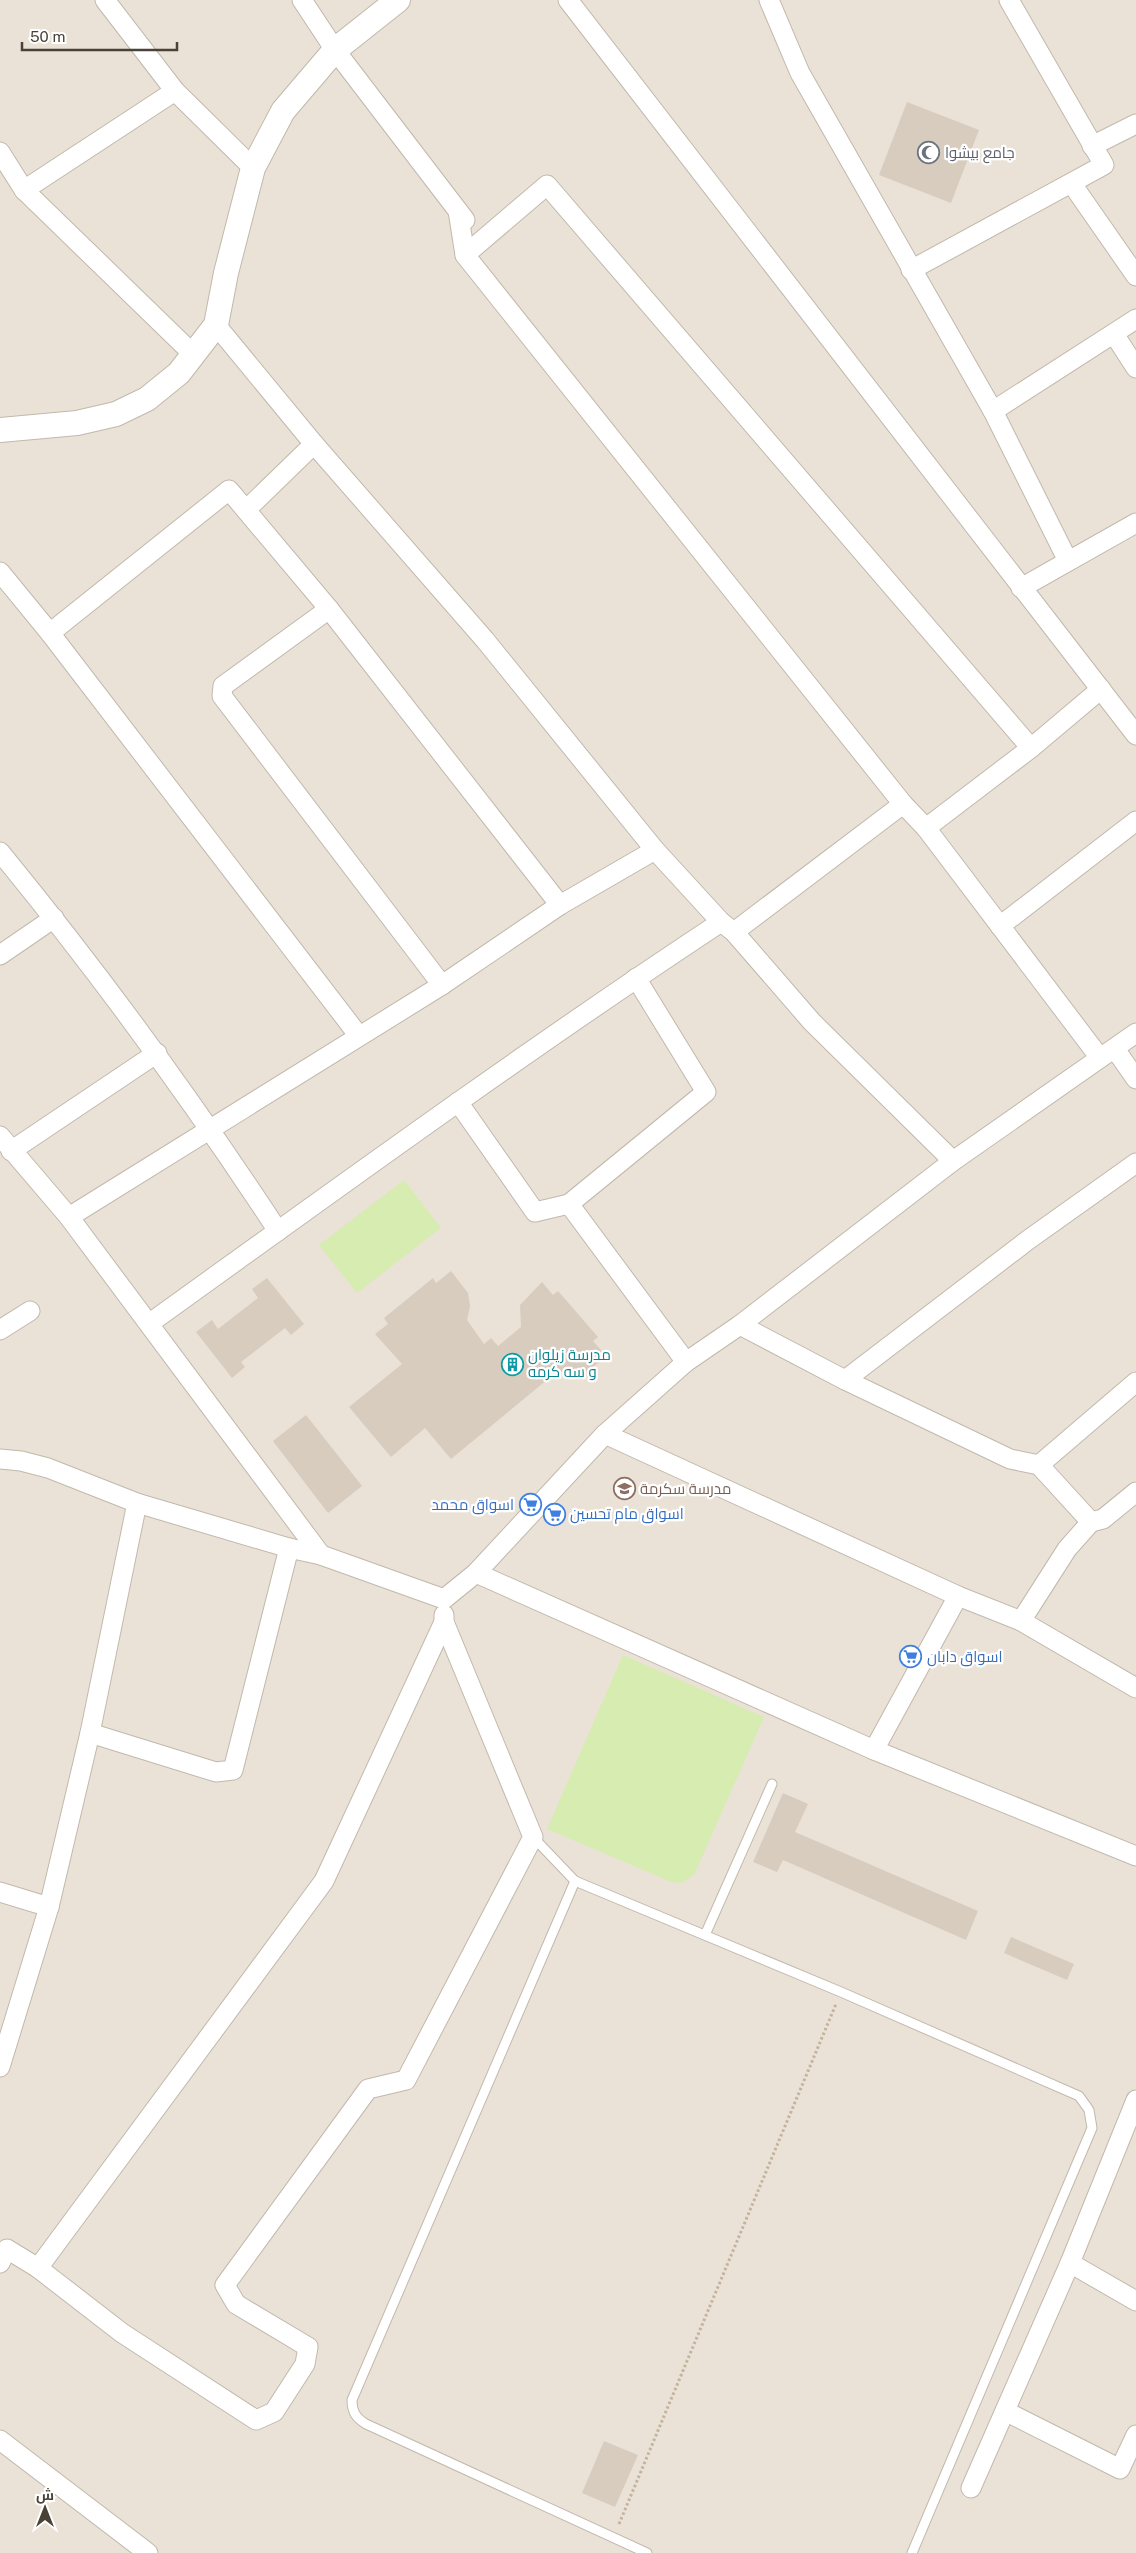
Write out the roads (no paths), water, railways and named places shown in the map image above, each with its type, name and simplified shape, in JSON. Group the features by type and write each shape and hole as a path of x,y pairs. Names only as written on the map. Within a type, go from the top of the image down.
{"street":[{"path":"105,0 175,91 254,168"},
{"path":"302,0 335,50 481,242"},
{"path":"0,430 69,424 116,414 133,407 162,388 194,355 216,324 226,273 254,168 283,111 335,50 398,0"},
{"path":"568,0 1136,735"},
{"path":"769,0 800,73 911,270 994,411 1068,561"},
{"path":"911,270 1104,165 1010,0"},
{"path":"24,190 175,91"},
{"path":"1092,146 1136,124"},
{"path":"0,152 24,190 194,355"},
{"path":"1072,184 1136,276"},
{"path":"465,255 546,185 1031,748"},
{"path":"458,212 465,255 903,804 926,828 1000,926 1107,1053 1136,1079"},
{"path":"994,411 1136,319"},
{"path":"216,324 314,444 485,640 655,850 812,1022 952,1161"},
{"path":"1114,334 1136,368"},
{"path":"246,510 314,444"},
{"path":"50,633 229,490 329,609 560,905"},
{"path":"1021,588 1136,523"},
{"path":"0,572 50,633 359,1036"},
{"path":"329,609 223,686 222,696 442,985"},
{"path":"926,828 1031,748 1101,689"},
{"path":"150,1323 458,1102 636,978 727,927 903,804"},
{"path":"1000,926 1136,821"},
{"path":"69,1217 442,985 560,905 655,850"},
{"path":"0,852 54,918 157,1053 212,1129 278,1231"},
{"path":"0,955 54,918"},
{"path":"458,1102 535,1212 569,1204 706,1092 636,978"},
{"path":"444,1599 476,1573 604,1434 686,1362 740,1325 952,1161 1136,1033"},
{"path":"157,1053 6,1143 69,1217 150,1323 321,1555"},
{"path":"845,1380 1028,1240 1136,1163"},
{"path":"569,1204 686,1362"},
{"path":"0,1330 30,1310"},
{"path":"740,1325 845,1380 1010,1458 1039,1465 1091,1522"},
{"path":"1039,1465 1136,1382"},
{"path":"604,1434 958,1596 1022,1621 1136,1688"},
{"path":"0,1459 21,1461 48,1468 137,1503 288,1548 321,1555 444,1599"},
{"path":"1022,1621 1067,1549 1091,1522 1103,1519 1136,1492"},
{"path":"0,2067 49,1907 90,1733 137,1503"},
{"path":"90,1733 216,1772 233,1770 288,1548"},
{"path":"476,1573 874,1750 1136,1856"},
{"path":"874,1750 958,1596"},
{"path":"2,2252 38,2268 122,2332 256,2420 274,2412 305,2364 308,2346 236,2304 225,2285 368,2089 406,2080 533,1837 444,1622 444,1599"},
{"path":"38,2268 324,1881 444,1622"},
{"path":"0,1892 49,1907"},
{"path":"971,2488 1070,2263 1136,2100"},
{"path":"1070,2263 1136,2301"},
{"path":"1005,2411 1120,2469 1136,2435"},
{"path":"0,2440 148,2553"}],"lane":[{"path":"705,1935 772,1784"},
{"path":"533,1837 575,1881 841,1992 1079,2096 1089,2110 1092,2128 912,2553"},
{"path":"575,1881 352,2400 352,2410 358,2419 366,2424 647,2553"}],"place":[{"name":"جامع بيشوا","path":"929,153"},
{"name":"مدرسة زيلوان و سه كرمه","path":"512,1364"},
{"name":"مدرسة سكرمة","path":"624,1489"},
{"name":"اسواق محمد","path":"530,1505"},
{"name":"اسواق مام تحسين","path":"554,1514"},
{"name":"اسواق دابان","path":"911,1657"}]}
